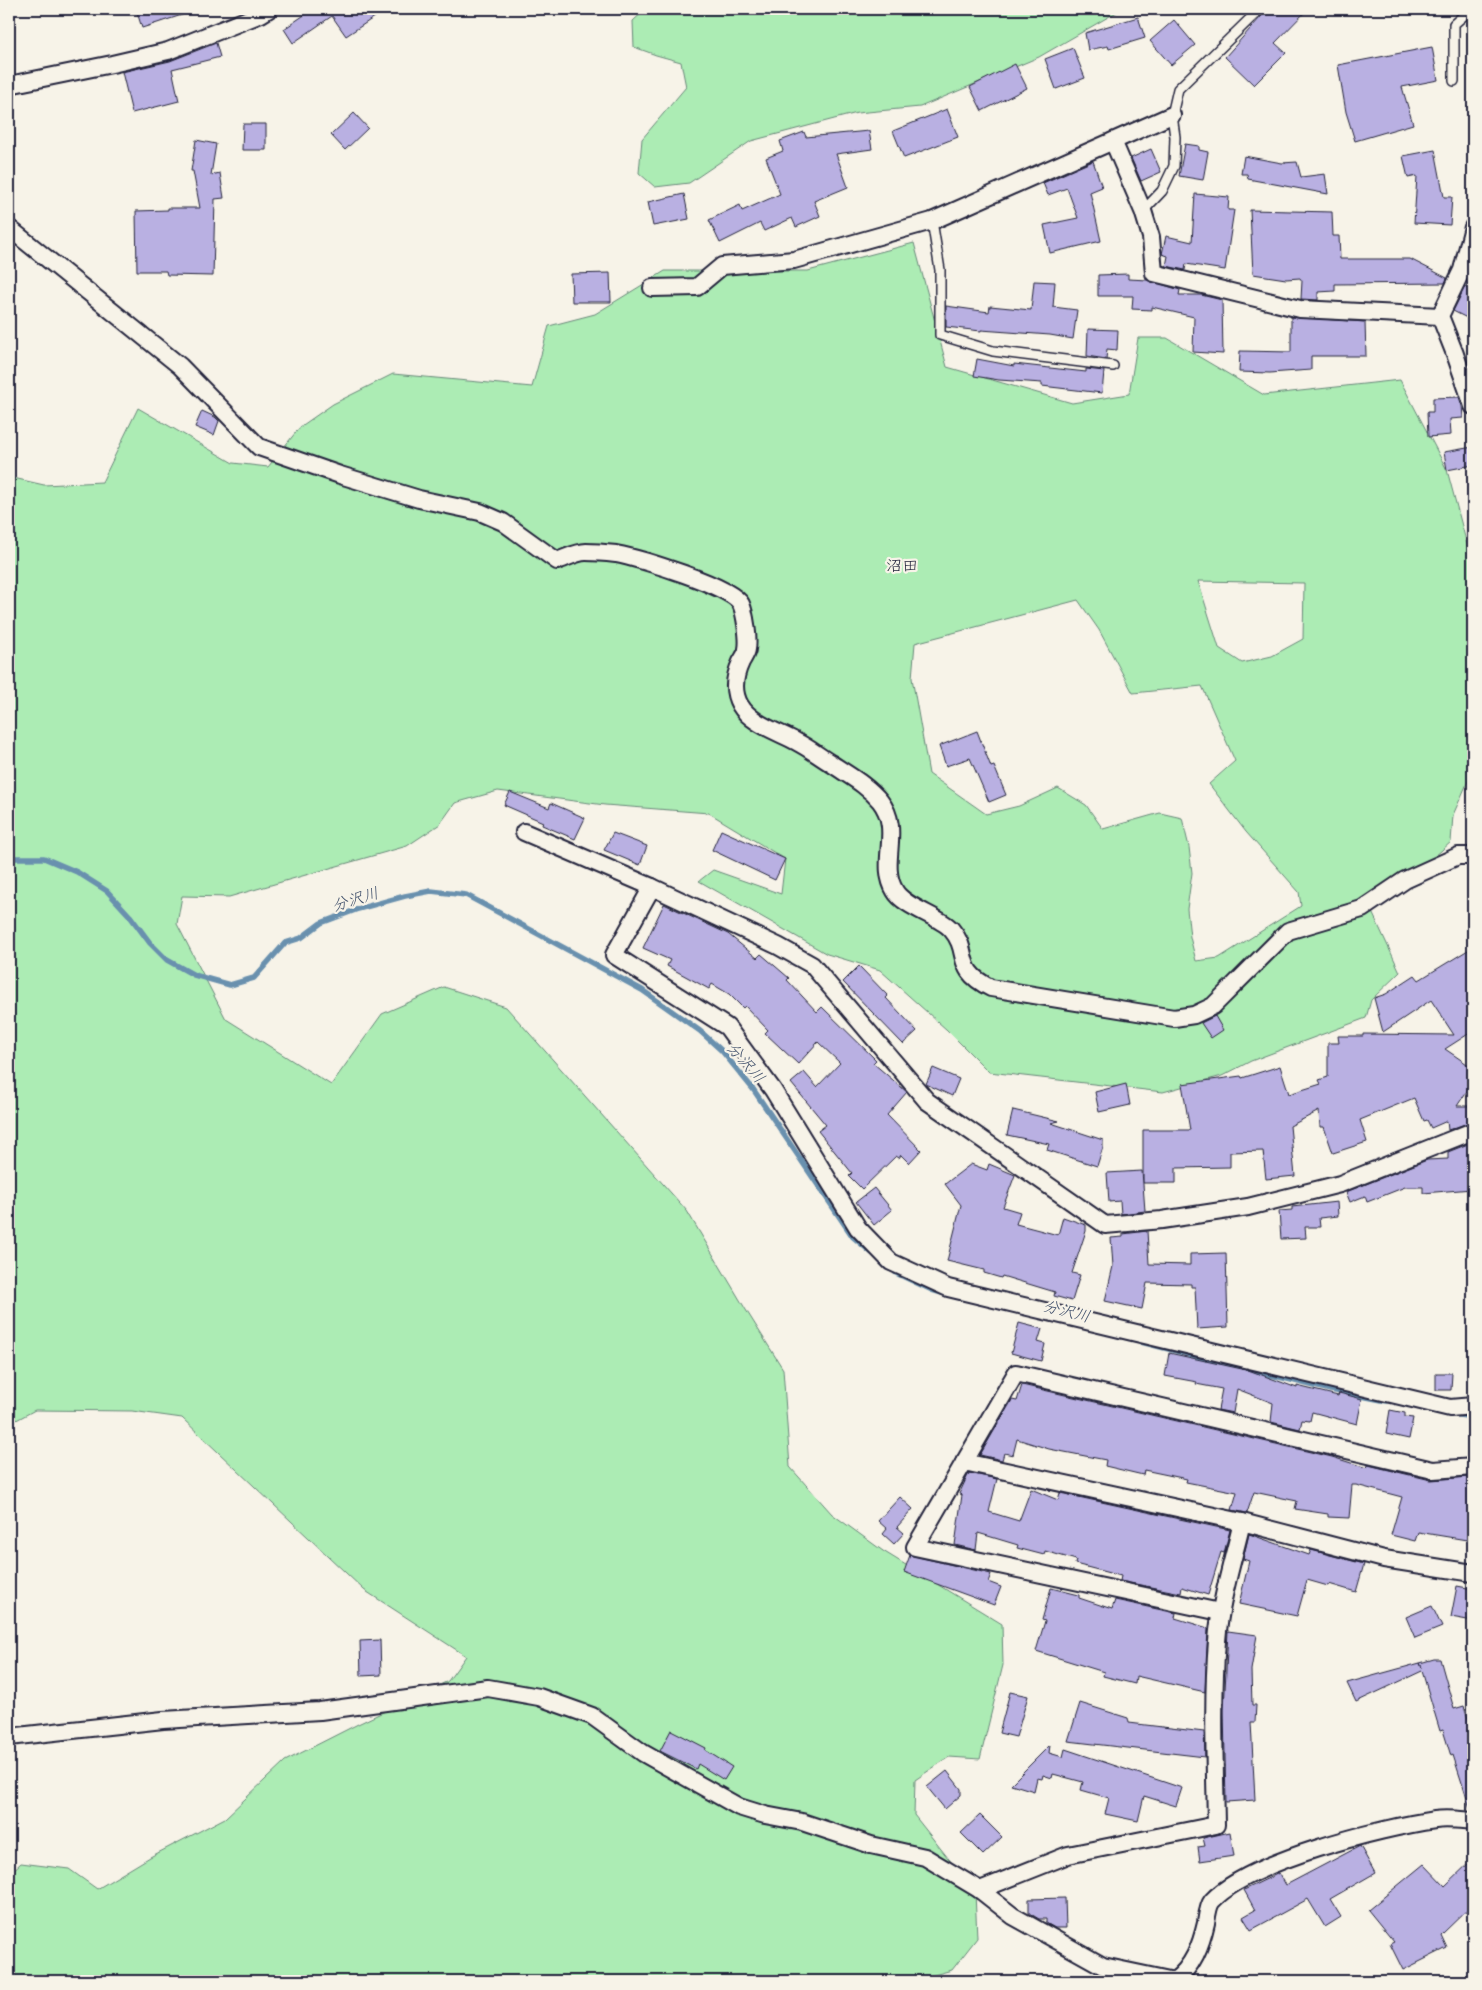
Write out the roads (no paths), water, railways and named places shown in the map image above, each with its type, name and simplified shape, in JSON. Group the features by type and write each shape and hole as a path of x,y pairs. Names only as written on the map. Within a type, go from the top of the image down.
{"street":[{"path":"9,85 168,51 261,14 269,9"},
{"path":"652,288 697,287 722,266 794,260 932,221 1172,115"},
{"path":"1113,141 1143,211 1151,237 1154,273 1300,309 1440,316"},
{"path":"1440,316 1468,273 1473,227"},
{"path":"9,228 180,366 259,447 357,481 420,499 480,512 503,522 557,561 583,552 616,554 669,568 727,592 740,603 747,631 748,650 735,675 734,687 740,706 754,719 799,743 868,788 881,802 890,817 889,870 895,892 912,906 949,927 959,939 964,966 976,980 991,988 1174,1018 1194,1015 1213,1006 1288,931 1362,909 1405,880 1458,856 1473,856"},
{"path":"1440,316 1456,354 1473,406"},
{"path":"524,832 652,887 778,946 812,965 926,1101 1105,1224 1162,1220 1248,1207 1340,1184 1473,1131"},
{"path":"652,887 614,955 727,1028 773,1090 858,1228 891,1262 948,1288 1450,1408 1473,1406"},
{"path":"1220,1612 915,1547 1016,1373 1433,1470 1473,1467"},
{"path":"964,1462 1242,1522 1384,1560 1473,1573"},
{"path":"980,1890 1068,1855 1216,1825 1214,1719 1216,1641 1220,1612 1242,1522"},
{"path":"9,1736 163,1720 320,1711 488,1688 539,1697 592,1716 643,1753 739,1807 765,1815 802,1822 870,1845 925,1857 980,1890 1013,1916 1103,1966 1174,1981 1186,1973 1201,1946 1211,1903 1232,1884 1294,1856 1380,1830 1438,1819 1473,1821"}],"lane":[{"path":"1143,211 1162,191 1174,166 1175,137 1172,115 1178,89 1260,9"},
{"path":"1454,81 1454,24 1471,9"},
{"path":"932,221 940,270 940,335 993,351 1113,366"}],"waterway":[{"name":"分沢川","path":"9,858 44,858 77,872 107,891 130,916 150,943 167,960 194,975 230,985 254,978 285,943 301,938 321,923 358,909 405,896 431,891 466,895 642,990 700,1031 722,1051 753,1089 853,1237 872,1253"},
{"name":"分沢川","path":"896,1273 942,1293"},
{"name":"分沢川","path":"1141,1342 1331,1390 1387,1401"},
{"name":"分沢川","path":"1452,1414 1473,1417"}],"district":[{"name":"沼田","path":"902,564"}]}
